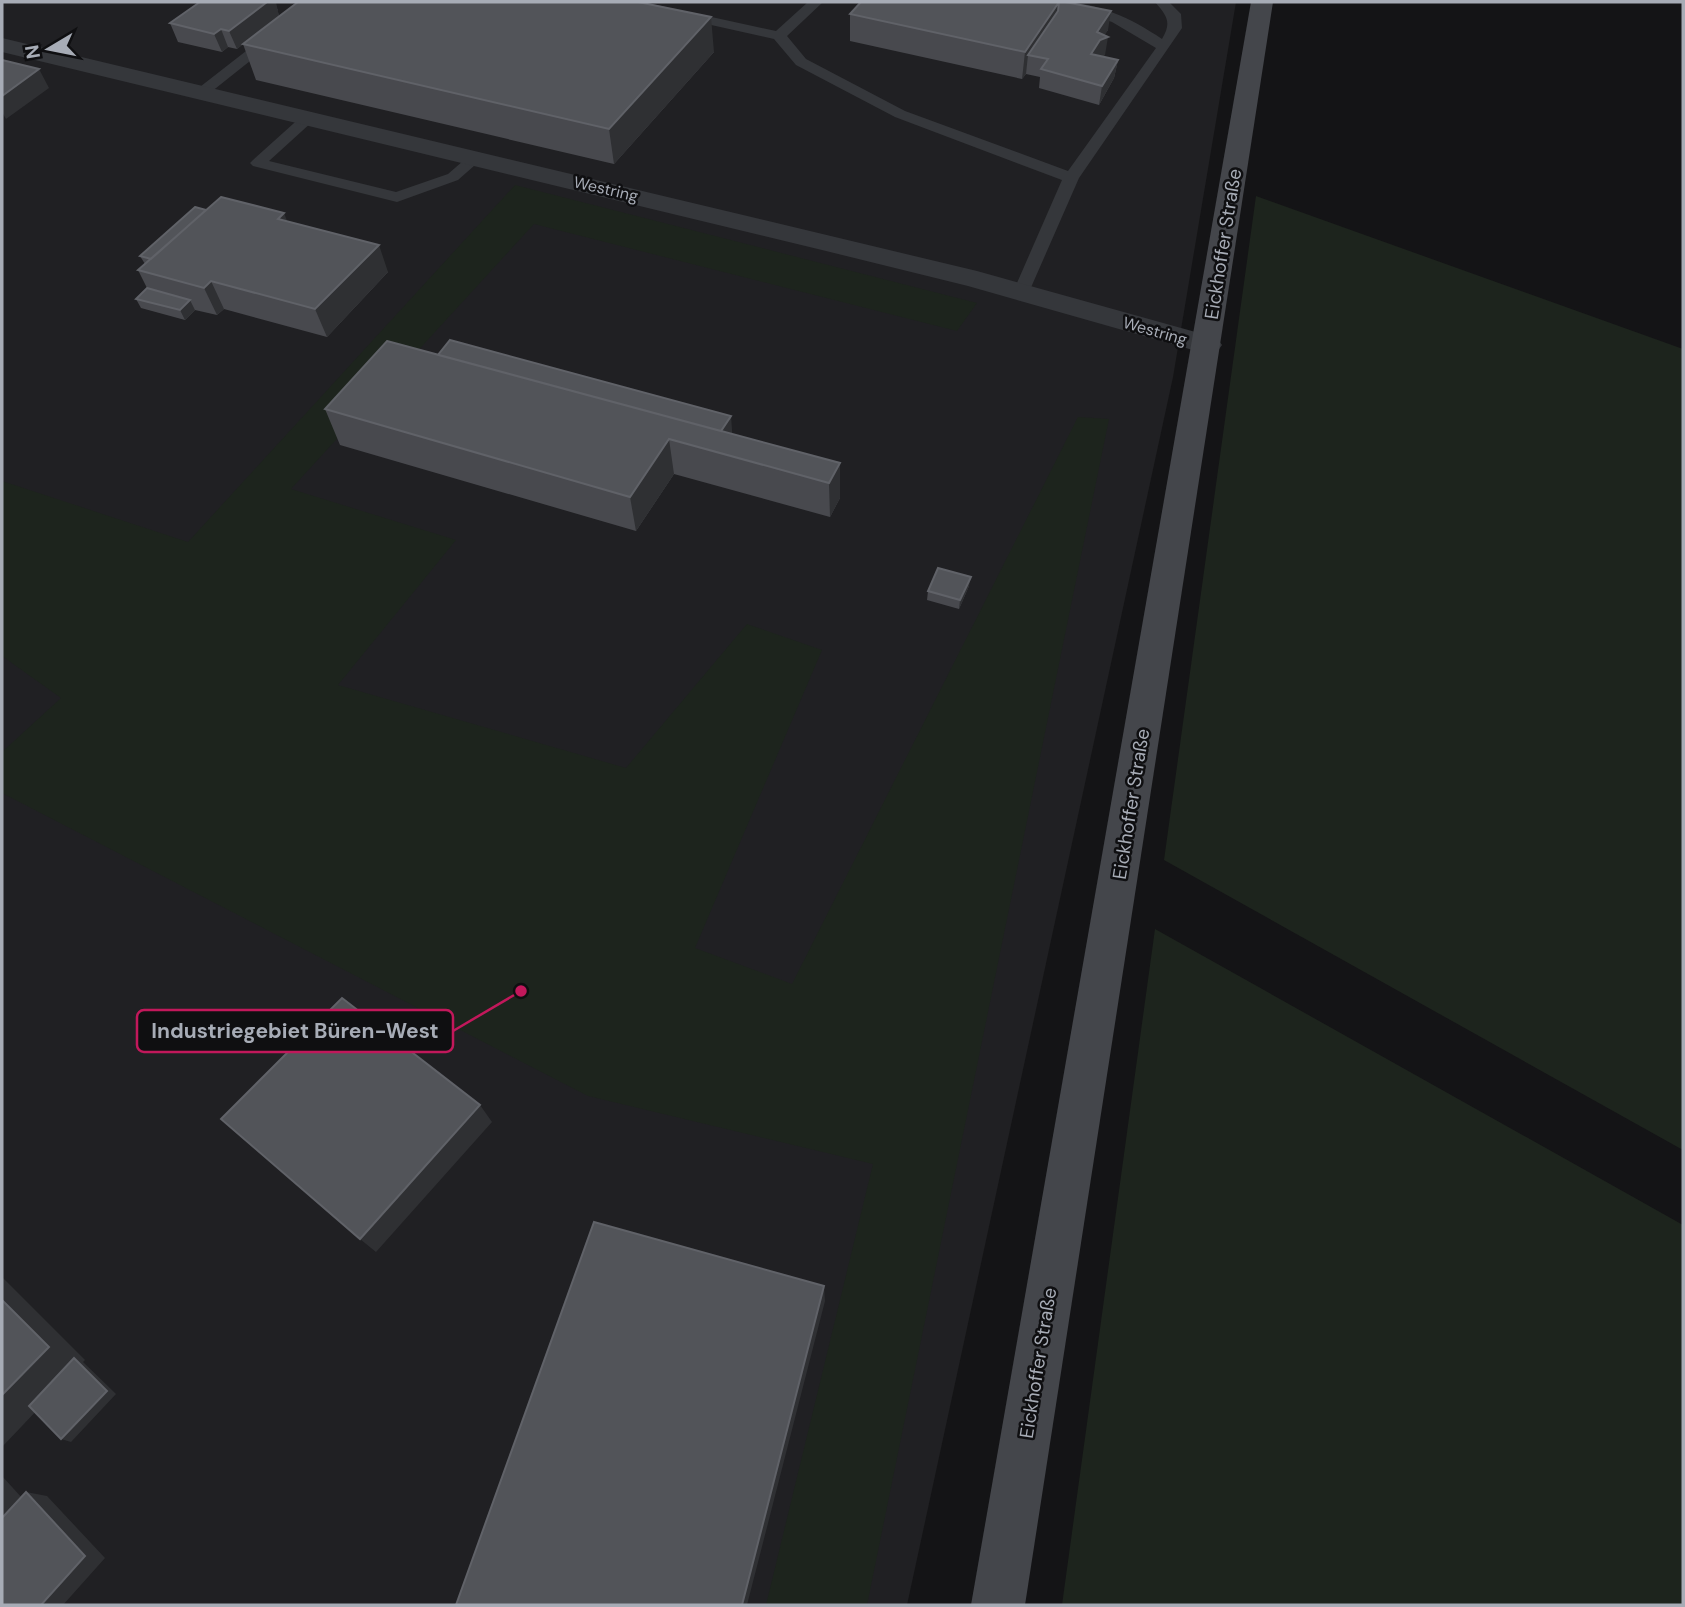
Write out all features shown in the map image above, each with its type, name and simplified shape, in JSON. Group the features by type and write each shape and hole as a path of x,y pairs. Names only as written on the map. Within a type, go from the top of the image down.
{"main road":[{"name":"Eickhoffer Straße","path":"998,1605 1262,2"}],"street":[{"name":"Westring","path":"2,45 810,238 1021,292 1207,345"}],"lane":[{"path":"201,93 317,2"},
{"path":"626,2 779,36 801,62 900,114 1071,178"},
{"path":"779,36 816,2"},
{"path":"1066,2 1092,8 1135,27 1164,47"},
{"path":"1021,292 1071,178 1175,28 1174,14 1162,2"},
{"path":"308,118 258,163 397,197 453,177 475,158"}],"shaded area":[{"path":"2,2 1236,2 1173,377 907,1605 2,1605"},
{"path":"515,185 977,303 957,331 534,224 291,489 456,540 338,685 626,768 747,624 822,650 695,948 792,984 1078,417 1109,419 867,1605 766,1605 873,1164 588,1096 2,793 2,752 61,698 2,656 2,481 188,542"},
{"path":"1256,196 1683,349 1683,1150 1164,860"},
{"path":"1155,929 1683,1225 1683,1605 1062,1605"}],"building":[{"path":"200,2 267,2 229,31 221,29 214,34 170,23"},
{"path":"298,2 638,2 711,17 609,129 243,44"},
{"path":"861,2 1059,2 1025,52 850,14"},
{"path":"1059,2 1111,11 1097,32 1108,37 1100,40 1091,54 1118,60 1102,86 1041,69 1048,59 1028,55 1058,11"},
{"path":"2,60 39,69 2,96"},
{"path":"221,197 284,213 278,219 379,245 315,309 211,281 204,288 138,270"},
{"path":"195,207 206,210 151,259 140,256"},
{"path":"147,288 190,300 180,310 136,299"},
{"path":"450,340 731,416 721,431 438,355"},
{"path":"387,341 840,463 829,483 669,439 630,497 325,409"},
{"path":"938,568 971,577 960,600 928,591"},
{"path":"342,998 480,1105 360,1239 221,1119"},
{"path":"594,1222 824,1286 742,1605 456,1605"},
{"path":"2,1300 49,1347 2,1395"},
{"path":"74,1358 107,1391 61,1439 29,1406"},
{"path":"26,1492 85,1556 41,1605 2,1605 2,1518"}],"place":[{"name":"Industriegebiet Büren-West","path":"521,991"}]}
